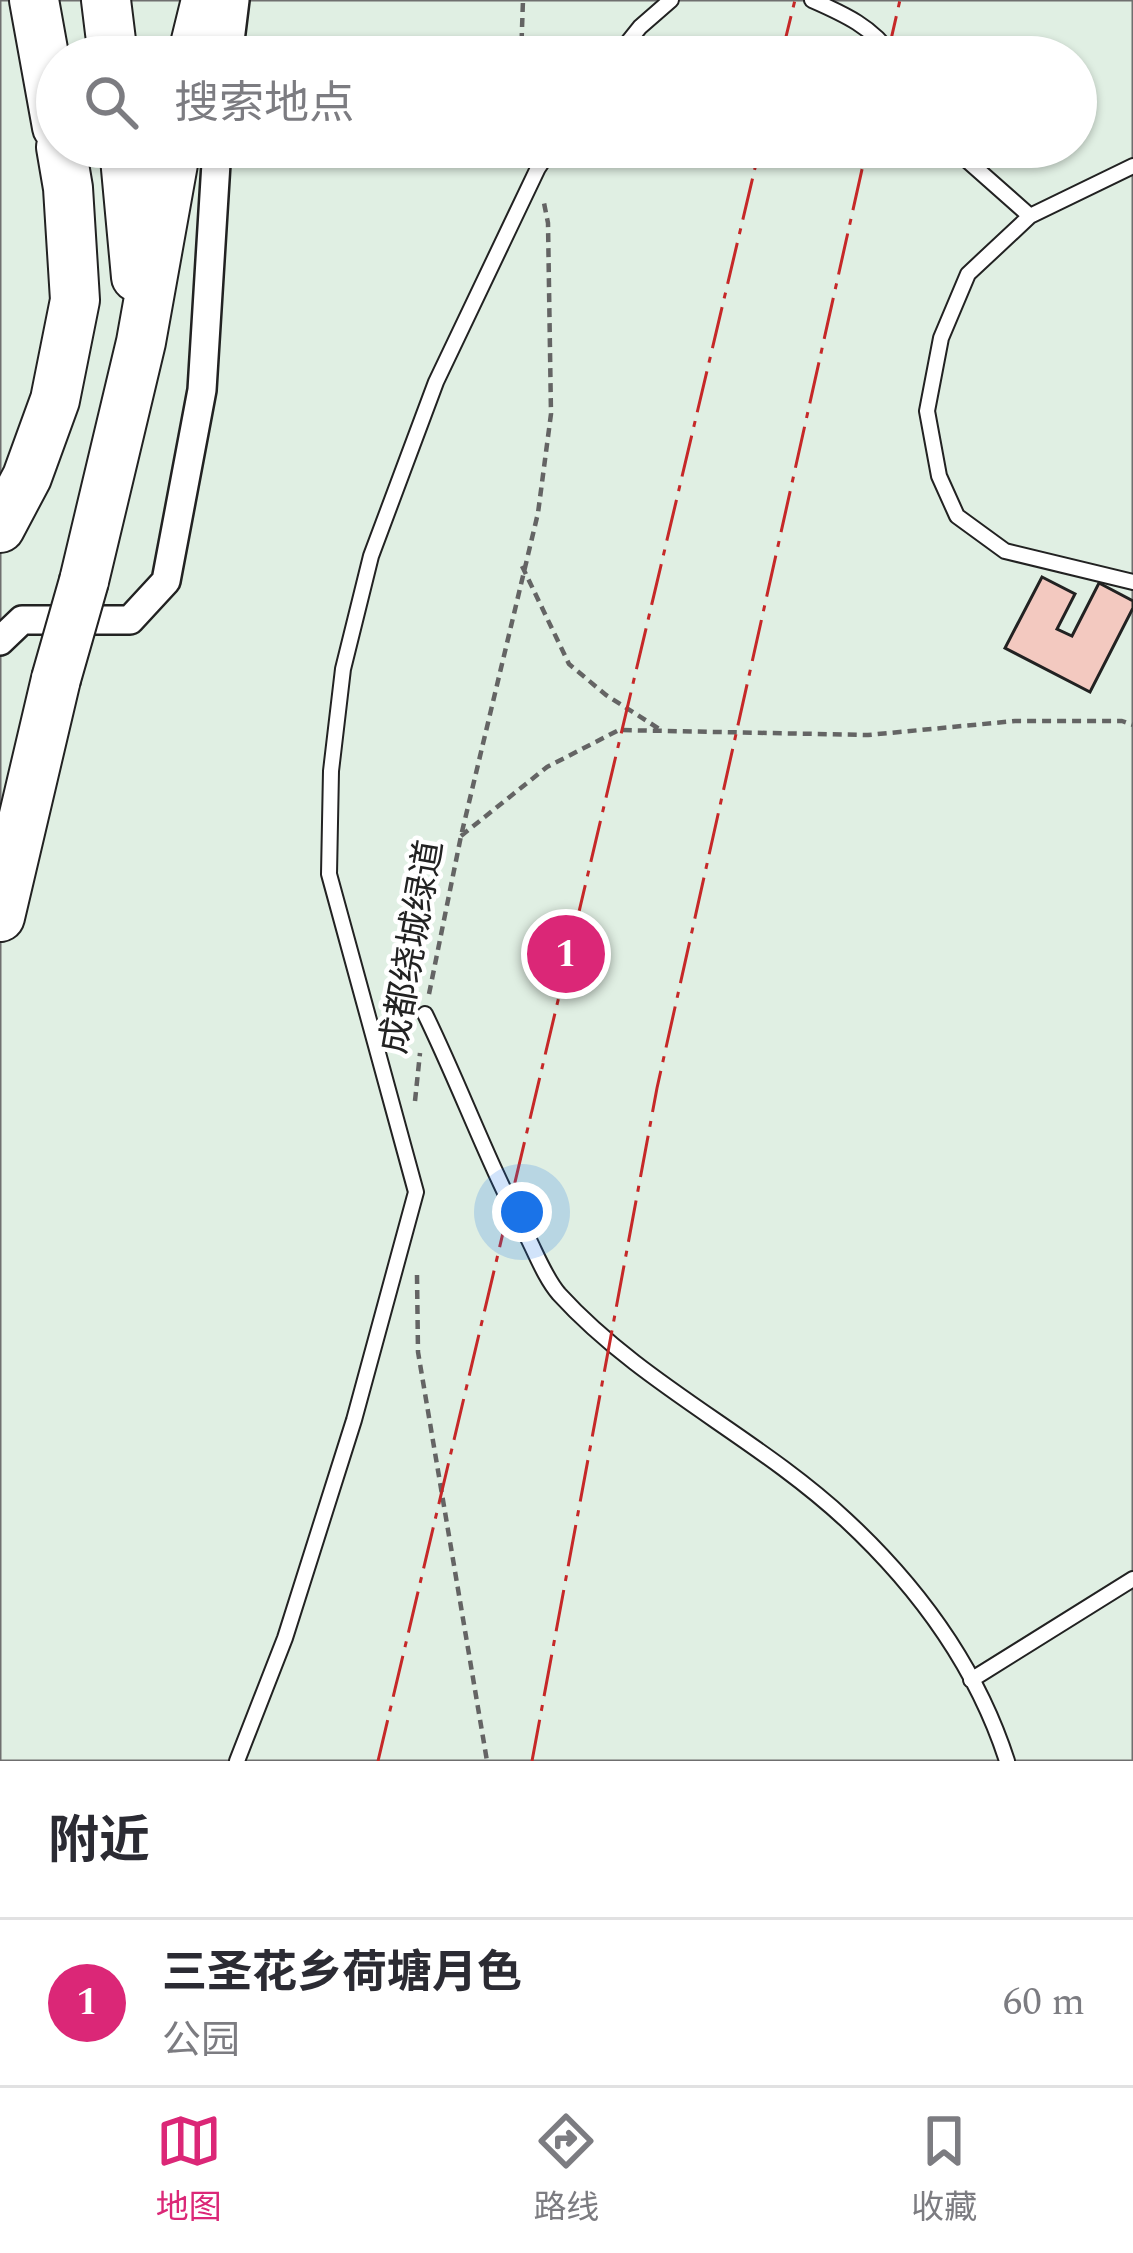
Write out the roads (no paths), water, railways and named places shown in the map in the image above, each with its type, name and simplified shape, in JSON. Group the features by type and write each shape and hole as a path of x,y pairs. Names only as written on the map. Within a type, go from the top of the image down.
{"highway":[{"path":"34,0 41,36"},
{"path":"106,0 110,36"},
{"path":"197,36 206,0"},
{"path":"0,528 27,477 56,400 75,300 65,168"},
{"path":"126,168 141,342"},
{"path":"0,917 141,342 172,168"}],"street":[{"path":"231,36 235,0"},
{"path":"0,641 22,620 130,620 166,581 202,390 216,168"}],"lane":[{"path":"632,36 671,0"},
{"path":"812,0 849,16 875,36"},
{"path":"849,16 855,0"},
{"path":"1133,166 1030,216 968,274 941,338 927,411 939,476 957,516 1005,551 1133,582"},
{"path":"237,1761 285,1638 354,1420 416,1192 329,874 331,771 343,669 371,556 436,382 538,168"},
{"path":"976,168 1030,216"},
{"path":"425,1014 501,1187 556,1291 627,1358 846,1520 938,1619 995,1724 1007,1761"},
{"path":"970,1679 1133,1579"}],"place":[{"name":"三圣花乡荷塘月色","path":"566,954"}]}
